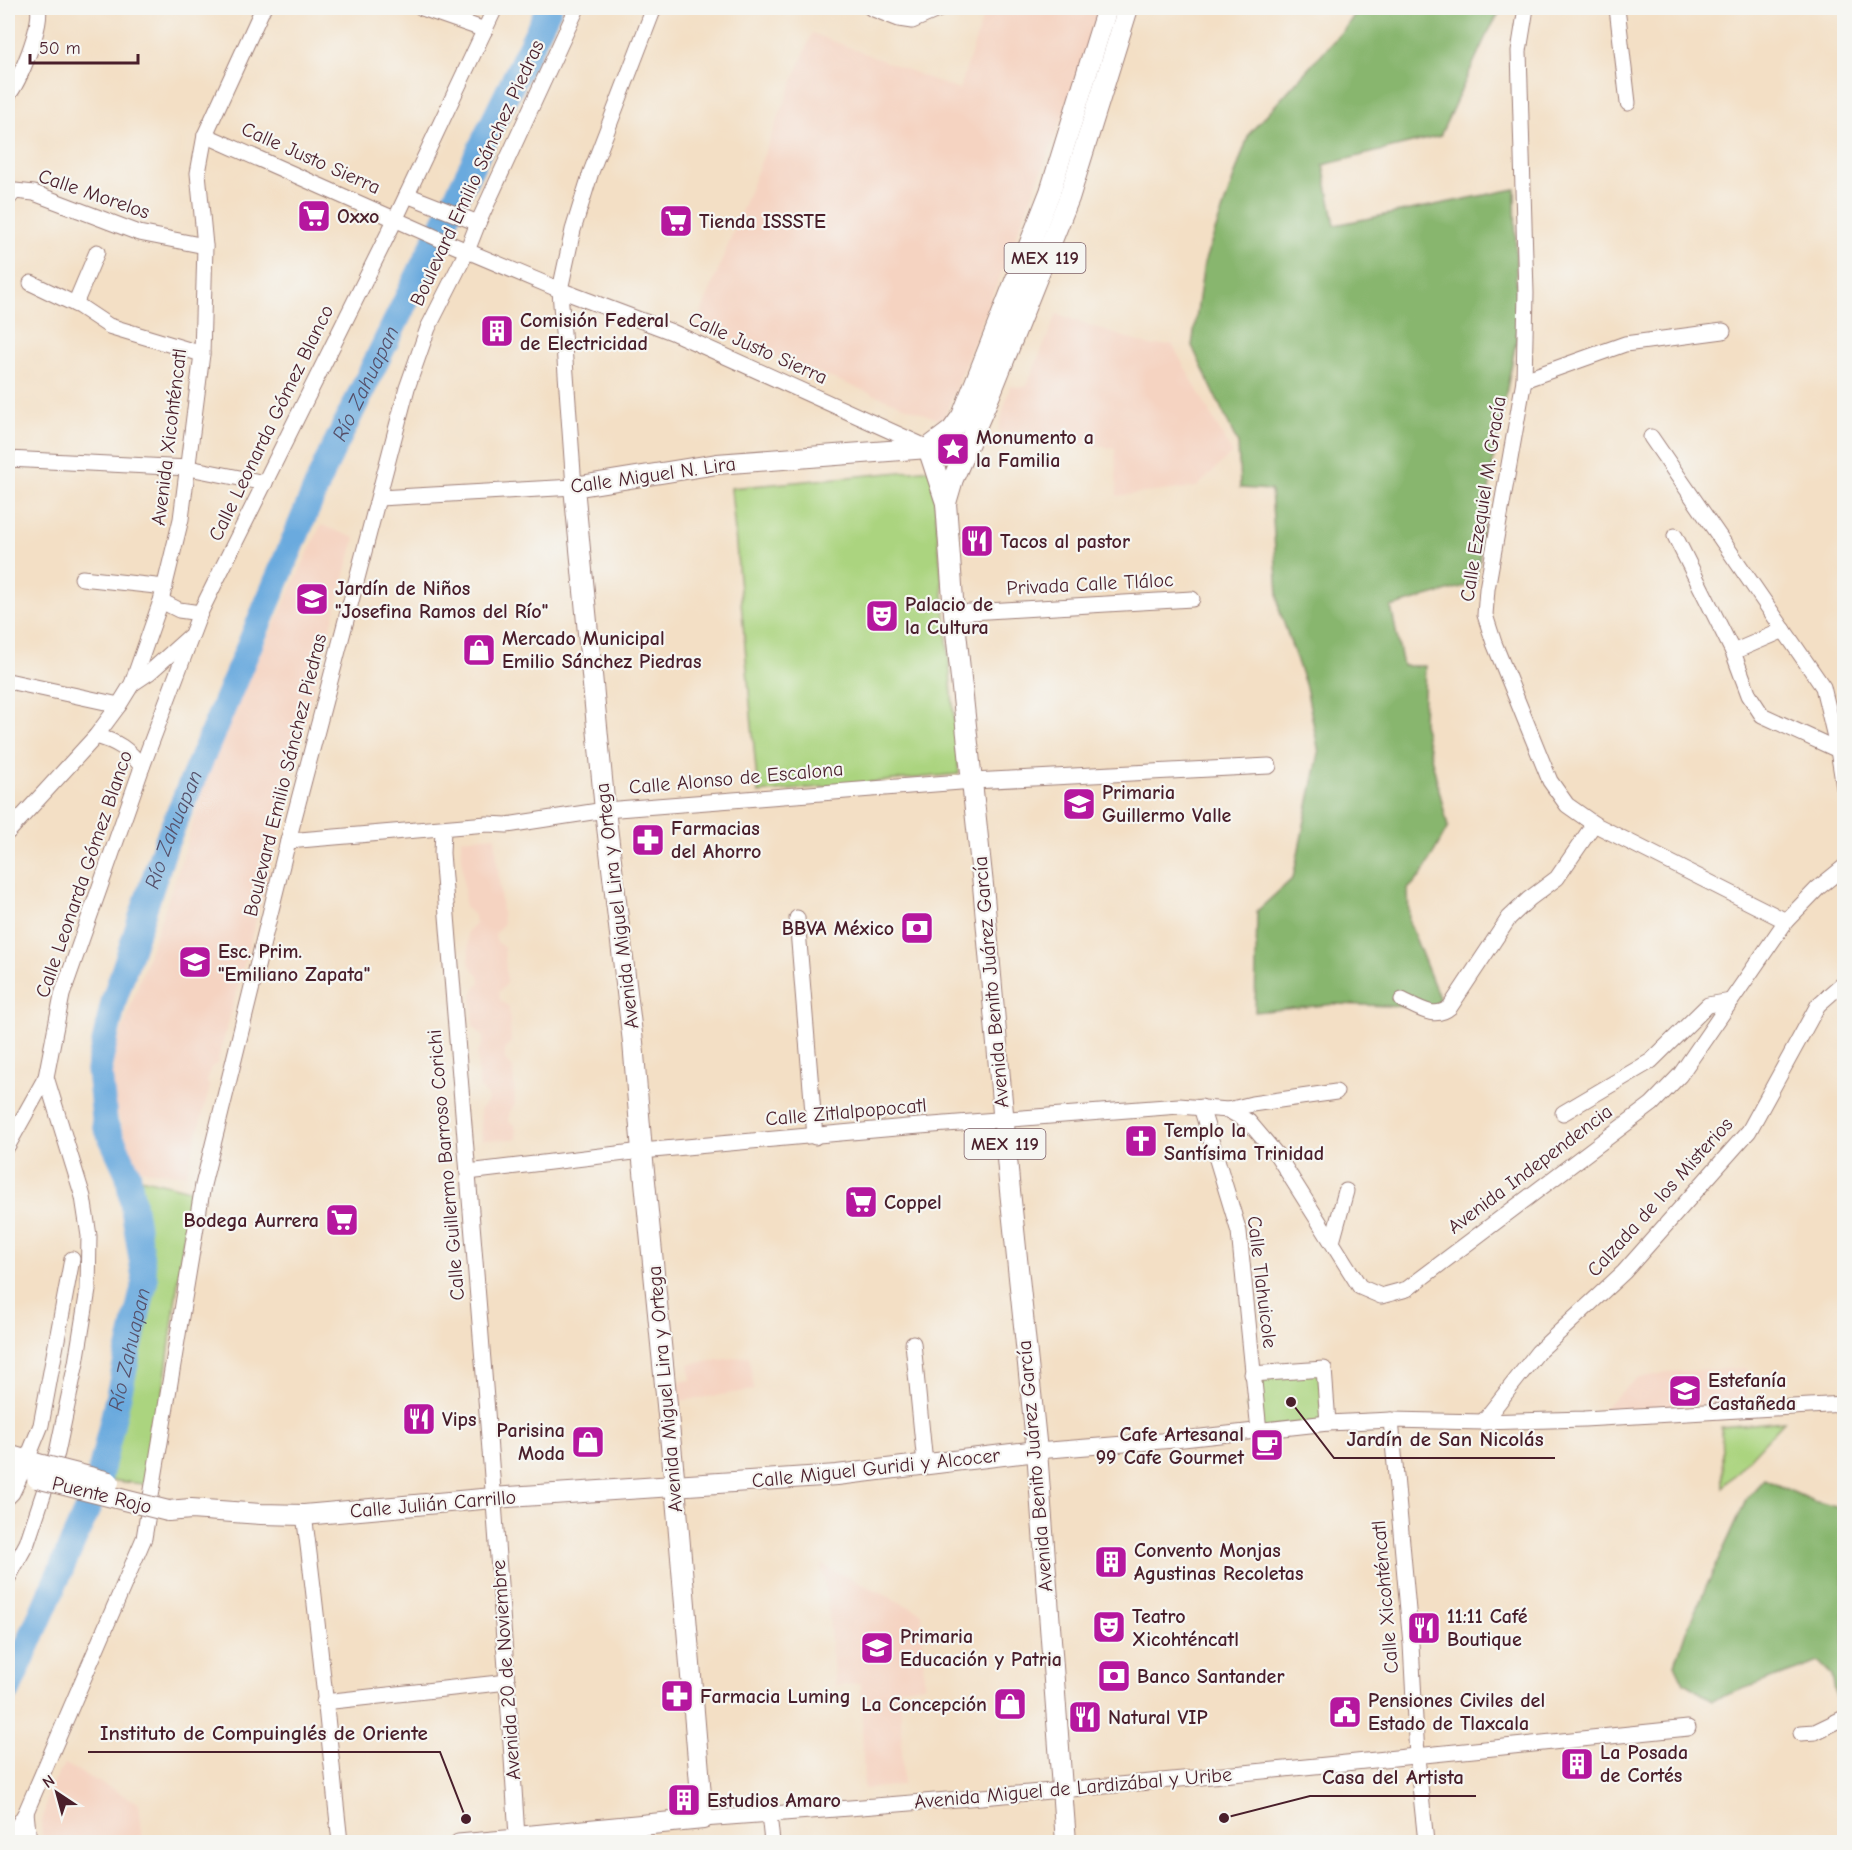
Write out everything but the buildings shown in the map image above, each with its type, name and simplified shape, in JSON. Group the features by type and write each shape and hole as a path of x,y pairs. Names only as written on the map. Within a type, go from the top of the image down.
{"main road":[{"name":"MEX 119","path":"928,448 952,430 962,416 1050,192 1105,8"},
{"name":"MEX 119","path":"946,503 953,479 1069,198 1128,8"},
{"path":"1050,192 1069,198"},
{"name":"Calle Miguel N. Lira","path":"574,487 717,464 928,448"},
{"name":"Avenida Benito Juárez García","path":"928,448 946,503 954,613 973,781 1003,1121 1037,1451 1060,1791 1066,1842"},
{"name":"Avenida Miguel Lira y Ortega","path":"574,487 605,810 633,1042 675,1486 703,1819"},
{"name":"Calle Miguel Guridi y Alcocer","path":"675,1486 837,1475 1037,1451"},
{"name":"Puente Rojo","path":"24,1465 169,1505"},
{"name":"Calle Julián Carrillo","path":"169,1505 261,1515 304,1515 493,1498 675,1486"},
{"name":"Avenida Miguel de Lardizábal y Uribe","path":"517,1840 703,1819"}],"street":[{"path":"8,94 38,30 40,13 38,8"},
{"name":"Avenida Xicohténcatl","path":"8,832 96,736 119,705 132,684 163,594 182,519 202,354 205,246 198,173 205,135 263,8"},
{"path":"424,8 485,30"},
{"name":"Calle Leonarda Gómez Blanco","path":"8,1578 27,1543 57,1453 76,1363 88,1290 89,1236 83,1197 46,1077 62,995 142,767 200,613 265,483 403,221 495,8"},
{"name":"Boulevard Emilio Sánchez Piedras","path":"8,1842 26,1812 144,1538 203,1185 288,841 407,388 460,248 478,223 576,8"},
{"name":"Avenida Miguel Lira y Ortega","path":"574,487 560,290 573,230 591,172 654,8"},
{"path":"871,8 899,19 912,21 942,8"},
{"name":"Calle Ezequiel M. Gracía","path":"1526,8 1519,51 1526,293 1524,380 1487,589 1485,615 1494,643 1550,781 1567,804 1594,824 1786,921"},
{"path":"1617,8 1628,103"},
{"name":"Calle Justo Sierra","path":"205,135 460,248 560,290 672,332 928,448"},
{"name":"Calle Morelos","path":"8,199 15,191 34,192 139,233 205,246"},
{"path":"414,198 478,223"},
{"path":"75,304 97,252"},
{"path":"31,283 75,304 109,326 202,354"},
{"path":"1524,380 1625,344 1723,331"},
{"path":"1652,437 1823,687 1839,750 1845,789"},
{"path":"8,459 189,468 265,483"},
{"name":"Calle Miguel N. Lira","path":"379,498 574,487"},
{"path":"1675,536 1733,652 1749,695 1762,715 1839,750"},
{"path":"82,578 163,594 179,610 200,613"},
{"name":"Privada Calle Tláloc","path":"954,613 1192,599"},
{"path":"1733,652 1784,630"},
{"path":"132,684 150,672 191,635"},
{"path":"8,681 119,705"},
{"path":"96,736 111,740 129,750 142,767"},
{"name":"Calle Alonso de Escalona","path":"288,841 487,824 507,825 605,810 973,781 1269,766"},
{"path":"1402,1000 1434,1014 1443,1013 1450,1007 1509,918 1529,898 1557,878 1594,824"},
{"name":"Calle Guillermo Barroso Corichi","path":"443,829 442,854 493,1498"},
{"name":"Avenida Independencia","path":"1228,1110 1249,1122 1277,1155 1360,1287 1381,1296 1407,1289 1652,1104 1680,1075 1786,921 1818,888 1845,867"},
{"path":"797,918 815,1137"},
{"name":"Calzada de los Misterios","path":"1483,1422 1538,1352 1624,1272 1749,1131 1818,1005 1845,982"},
{"path":"1563,1113 1651,1062 1708,1005 1731,1001"},
{"path":"8,1145 46,1077"},
{"path":"1228,1110 1252,1104 1336,1092"},
{"name":"Calle Zitlalpopocatl","path":"468,1172 642,1151 907,1127 1179,1106 1228,1110"},
{"name":"Calle Tlahuicole","path":"1201,1107 1239,1232 1259,1431"},
{"path":"1332,1242 1346,1191"},
{"path":"8,1497 12,1493 41,1425 72,1259"},
{"path":"913,1343 925,1464"},
{"path":"1252,1374 1323,1369 1328,1422"},
{"name":"Calle Miguel Guridi y Alcocer","path":"1037,1451 1259,1431 1328,1422 1391,1420 1483,1422 1584,1419 1845,1404"},
{"name":"Calle Xicohténcatl","path":"1391,1420 1411,1644 1417,1757 1426,1842"},
{"name":"Avenida 20 de Noviembre","path":"493,1498 517,1840"},
{"path":"304,1515 317,1608 324,1702 340,1842"},
{"path":"324,1702 507,1682"},
{"path":"1801,1733 1815,1732 1845,1718"},
{"name":"Avenida Miguel de Lardizábal y Uribe","path":"703,1819 1060,1791 1417,1757 1688,1728"},
{"path":"26,1812 28,1842"},
{"path":"769,1814 772,1842"},
{"name":"Avenida Miguel de Lardizábal y Uribe","path":"458,1842 517,1840"}],"shaded area":[{"path":"986,8 1104,8 943,421 696,326 812,33 959,90"},
{"path":"1057,314 1150,346 1172,344 1232,453 1197,487 1117,496 1115,448 1031,441 998,431 1010,386 1026,387"},
{"path":"321,525 355,538 217,1064 211,1067 207,1082 210,1087 186,1175 136,1169 116,1109 112,1076 115,1051 183,856 205,778"},
{"path":"495,836 503,924 495,934 496,941 504,948 507,983 499,992 500,1000 509,1007 511,1042 505,1051 505,1060 513,1068 515,1104 509,1113 509,1121 515,1125 517,1139 482,1140 480,1110 488,1101 487,1095 479,1087 477,1052 483,1043 483,1037 473,1026 472,993 480,982 479,975 470,966 467,932 475,924 474,915 465,907 461,839"},
{"path":"749,1356 754,1390 679,1401 677,1382 691,1380 689,1364"},
{"name":"Estefanía Castañeda","path":"1747,1368 1746,1403 1599,1412 1636,1379 1666,1372"},
{"name":"Primaria Educación y Patria","path":"821,1564 922,1613 924,1686 900,1688 903,1785 864,1789 861,1683 835,1686 827,1597"},
{"path":"65,1764 139,1803 143,1842 43,1842 41,1827 49,1789"}],"green space":[{"path":"1359,8 1502,8 1486,36 1440,136 1323,165 1335,225 1515,189 1517,337 1494,455 1476,583 1391,607 1403,666 1425,666 1423,723 1448,827 1421,876 1408,889 1409,922 1443,1008 1335,1004 1255,1012 1257,911 1293,878 1319,753 1306,687 1279,609 1271,490 1240,488 1238,444 1192,346 1204,263 1249,134 1346,27"},
{"path":"932,469 959,774 758,793 731,488"},
{"path":"136,1177 190,1190 151,1485 109,1480 140,1350 148,1258"},
{"path":"1324,1369 1328,1423 1259,1431 1246,1406 1256,1403 1252,1374"},
{"path":"1784,1421 1723,1487 1721,1427"},
{"path":"1764,1479 1813,1501 1844,1509 1844,1705 1837,1701 1832,1675 1819,1662 1712,1700 1684,1683 1675,1664 1686,1631 1747,1498"}],"waterway":[{"name":"Río Zahuapan","path":"8,1690 97,1487 145,1281 128,1174 105,1124 99,1067 114,1000 166,843 326,464 549,8"}],"place":[{"name":"Oxxo","path":"314,216"},
{"name":"Tienda ISSSTE","path":"676,221"},
{"name":"Comisión Federal de Electricidad","path":"497,331"},
{"name":"Monumento a la Familia","path":"953,449"},
{"name":"Tacos al pastor","path":"977,541"},
{"name":"Jardín de Niños \"Josefina Ramos del Río\"","path":"312,599"},
{"name":"Palacio de la Cultura","path":"882,616"},
{"name":"Mercado Municipal Emilio Sánchez Piedras","path":"479,650"},
{"name":"Primaria Guillermo Valle","path":"1079,804"},
{"name":"Farmacias del Ahorro","path":"648,840"},
{"name":"BBVA México","path":"917,928"},
{"name":"Esc. Prim. \"Emiliano Zapata\"","path":"195,962"},
{"name":"Templo la Santísima Trinidad","path":"1141,1141"},
{"name":"Coppel","path":"861,1202"},
{"name":"Bodega Aurrera","path":"342,1220"},
{"name":"Estefanía Castañeda","path":"1685,1391"},
{"name":"Jardín de San Nicolás","path":"1291,1402"},
{"name":"Vips","path":"419,1419"},
{"name":"Parisina Moda","path":"588,1442"},
{"name":"Cafe Artesanal 99 Cafe Gourmet","path":"1267,1445"},
{"name":"Convento Monjas Agustinas Recoletas","path":"1111,1562"},
{"name":"Teatro Xicohténcatl","path":"1109,1627"},
{"name":"11:11 Café Boutique","path":"1424,1628"},
{"name":"Primaria Educación y Patria","path":"877,1648"},
{"name":"Banco Santander","path":"1114,1676"},
{"name":"Farmacia Luming","path":"677,1696"},
{"name":"La Concepción","path":"1010,1704"},
{"name":"Pensiones Civiles del Estado de Tlaxcala","path":"1345,1712"},
{"name":"Natural VIP","path":"1085,1717"},
{"name":"La Posada de Cortés","path":"1577,1764"},
{"name":"Estudios Amaro","path":"684,1800"},
{"name":"Casa del Artista","path":"1224,1818"},
{"name":"Instituto de Compuinglés de Oriente","path":"466,1819"}]}
